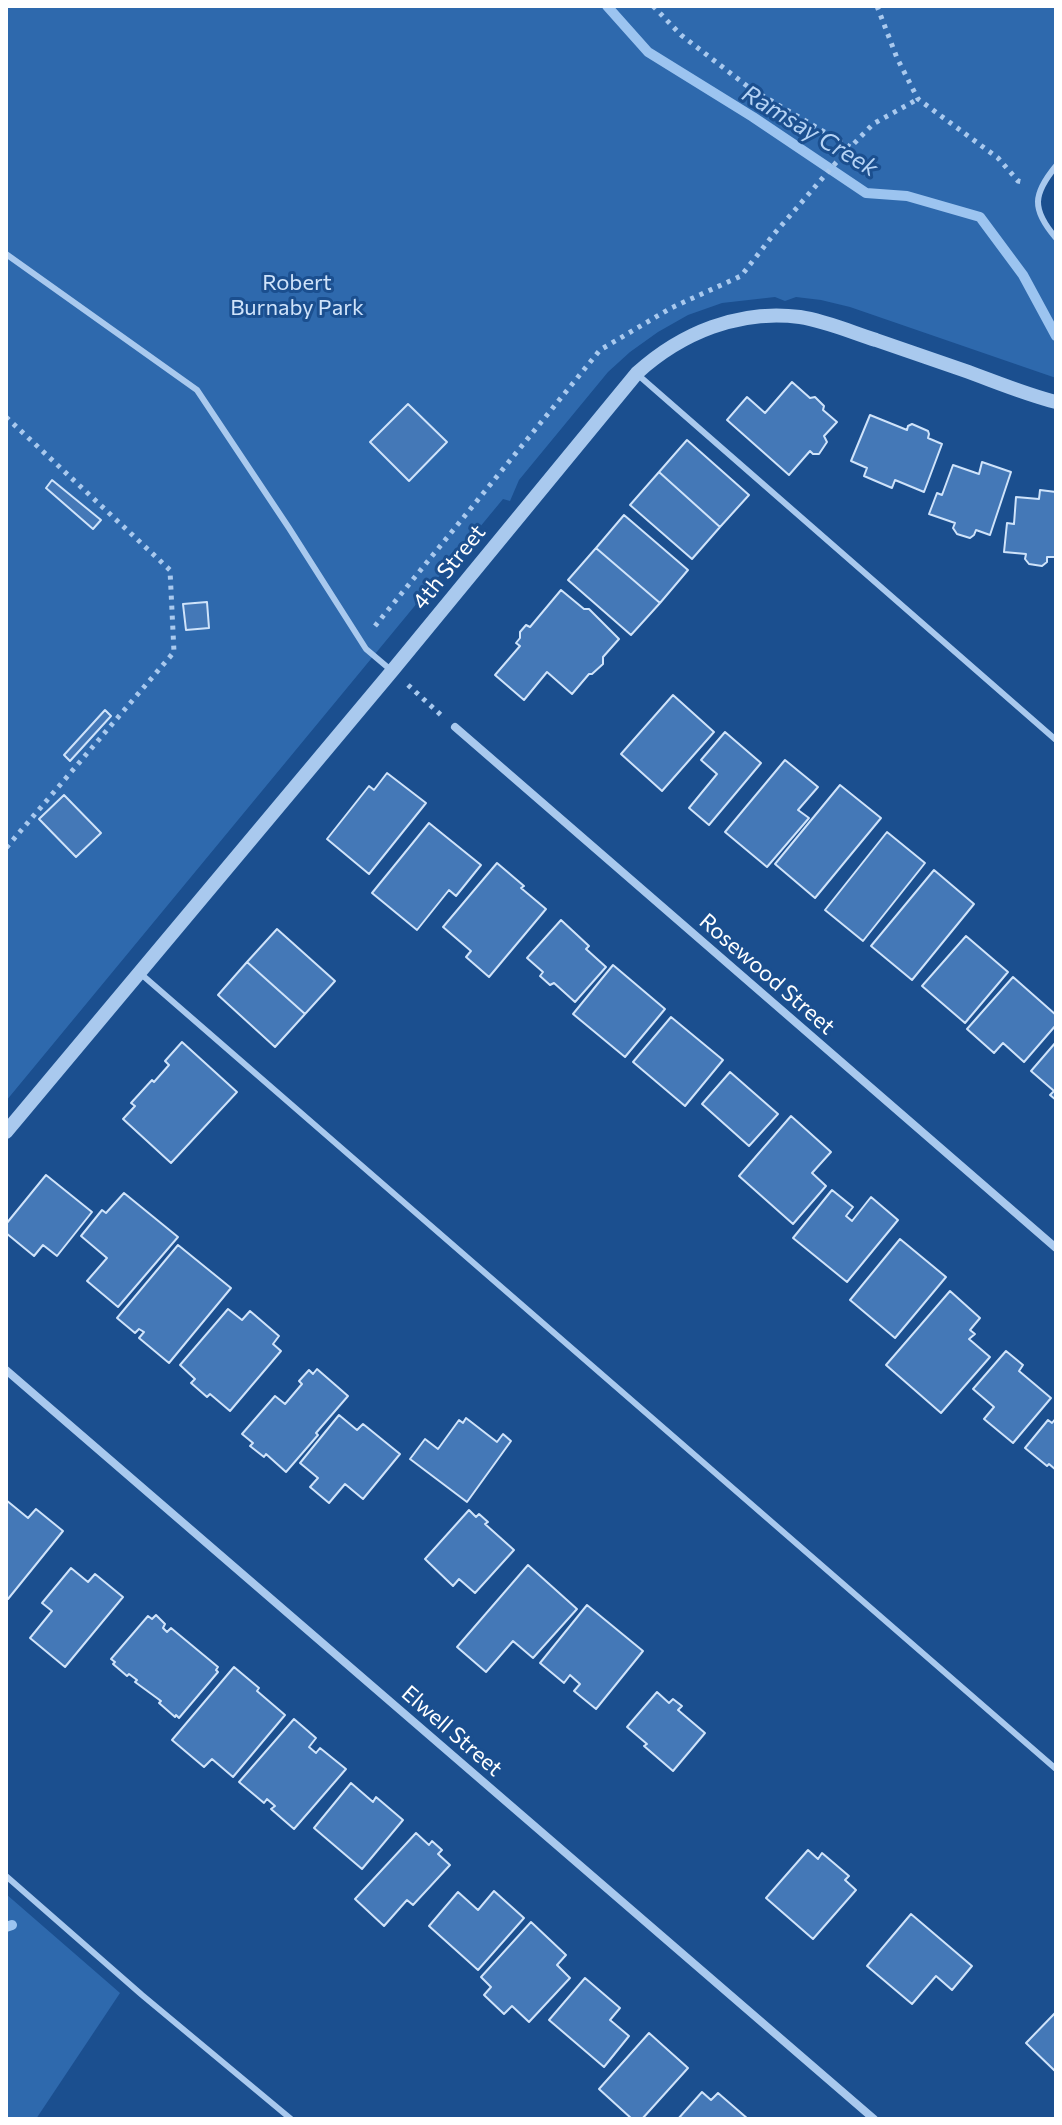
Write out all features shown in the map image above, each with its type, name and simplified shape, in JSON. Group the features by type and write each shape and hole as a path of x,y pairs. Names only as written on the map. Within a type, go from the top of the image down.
{"street":[{"name":"4th Street","path":"6,1132 637,373 662,351 716,325 758,318 800,317 964,370 1021,393 1056,402"},
{"name":"Rosewood Street","path":"455,727 1056,1248"},
{"name":"Elwell Street","path":"6,1370 874,2119"}],"lane":[{"path":"1056,166 1040,185 1038,197 1039,211 1056,238"},
{"path":"6,254 197,390 361,642 392,671"},
{"path":"637,373 1056,740"},
{"path":"139,972 1056,1769"},
{"path":"6,1876 291,2119"}],"path":[{"path":"653,6 681,35 751,89 850,147"},
{"path":"877,6 897,58 918,99 998,158 1018,181 1040,185"},
{"path":"361,642 600,350 671,308 741,276 774,234 873,124 918,99"},
{"path":"6,417 170,570 174,652 6,848"},
{"path":"392,671 455,727"}],"green space":[{"name":"Robert Burnaby Park","path":"6,6 1056,6 1056,166 1040,185 1039,212 1056,238 1056,378 850,307 796,297 785,301 775,297 722,303 688,315 658,332 608,372 519,480 510,501 503,499 6,1101"},
{"path":"6,1894 120,1993 36,2119 6,2119"}],"building":[{"path":"792,382 810,398 815,397 824,406 823,410 837,422 824,436 827,442 819,454 810,451 789,475 727,420 747,397 765,413"},
{"path":"408,404 447,442 409,481 370,442"},
{"path":"870,415 907,430 912,424 928,431 928,438 942,444 924,492 895,480 892,488 864,476 867,468 851,461"},
{"path":"687,440 749,495 720,527 659,472"},
{"path":"982,462 1011,472 990,535 976,530 970,538 957,534 953,528 955,523 929,514 937,493 942,495 953,465 979,474"},
{"path":"659,472 720,527 692,559 630,505"},
{"path":"52,480 101,520 93,529 46,488"},
{"path":"1040,490 1056,492 1056,557 1047,557 1047,562 1042,566 1029,564 1026,554 1004,552 1007,523 1014,524 1016,497 1039,499"},
{"path":"624,515 688,570 660,603 596,548"},
{"path":"596,548 660,603 631,635 568,580"},
{"path":"561,590 584,609 589,609 619,639 603,657 603,664 589,674 572,694 547,672 524,700 495,675 520,646 516,643 520,632 526,625 530,627"},
{"path":"207,602 209,628 186,630 183,604"},
{"path":"673,695 714,732 662,791 621,754"},
{"path":"105,710 111,716 70,761 64,755"},
{"path":"725,732 761,763 709,825 689,808 717,774 701,760"},
{"path":"785,760 818,787 798,810 809,818 767,867 725,832"},
{"path":"387,773 426,803 369,874 327,839 369,786 374,790"},
{"path":"840,785 881,818 815,898 775,864"},
{"path":"64,795 101,833 76,857 39,819"},
{"path":"429,823 481,865 456,896 449,890 417,930 372,893"},
{"path":"887,832 925,863 863,941 825,910"},
{"path":"497,863 546,909 489,977 466,957 471,951 443,927"},
{"path":"934,870 974,904 912,980 871,946"},
{"path":"561,920 606,967 575,1002 554,983 550,985 540,976 543,972 527,958"},
{"path":"277,929 335,981 305,1014 247,962"},
{"path":"966,936 1008,972 965,1023 922,986"},
{"path":"247,962 305,1014 275,1047 218,995"},
{"path":"613,965 665,1009 625,1057 573,1014"},
{"path":"1013,977 1056,1015 1056,1025 1024,1062 1003,1043 994,1053 967,1029"},
{"path":"671,1017 723,1060 685,1106 633,1062"},
{"path":"182,1042 237,1092 171,1163 123,1119 135,1106 131,1103 169,1065 165,1061"},
{"path":"1056,1042 1056,1100 1050,1095 1054,1091 1031,1071"},
{"path":"730,1072 778,1114 749,1146 702,1104"},
{"path":"791,1116 831,1152 812,1173 826,1186 793,1224 739,1176"},
{"path":"46,1175 92,1212 57,1256 43,1245 34,1256 6,1233 6,1224"},
{"path":"832,1190 853,1207 846,1216 852,1221 871,1197 898,1220 847,1282 793,1238"},
{"path":"124,1193 178,1237 118,1307 87,1281 107,1258 81,1236 102,1210 106,1213"},
{"path":"900,1239 946,1277 895,1338 850,1300"},
{"path":"178,1245 231,1288 169,1363 139,1338 144,1332 139,1329 135,1333 117,1318"},
{"path":"950,1291 980,1318 970,1330 975,1334 969,1339 990,1357 941,1413 886,1365"},
{"path":"228,1309 242,1320 250,1311 279,1336 273,1344 281,1351 230,1411 191,1383 195,1379 180,1365"},
{"path":"1006,1351 1023,1365 1019,1371 1051,1398 1013,1443 984,1419 994,1407 973,1389"},
{"path":"317,1369 348,1396 286,1472 266,1454 264,1457 250,1446 253,1443 242,1434 275,1396 285,1404 309,1370 313,1374"},
{"path":"339,1415 357,1430 363,1424 400,1454 363,1499 345,1484 329,1503 310,1487 318,1478 300,1463"},
{"path":"466,1418 497,1442 503,1434 511,1441 467,1502 410,1459 425,1439 438,1449 459,1420 463,1423"},
{"path":"1056,1418 1056,1470 1025,1448 1048,1420 1052,1423"},
{"path":"6,1500 28,1518 36,1509 63,1531 8,1599 6,1597"},
{"path":"469,1510 488,1522 485,1524 514,1550 475,1593 459,1579 453,1586 425,1559"},
{"path":"528,1565 577,1609 533,1658 513,1641 486,1672 457,1647"},
{"path":"71,1568 88,1582 95,1574 123,1597 65,1667 30,1638 52,1611 42,1603"},
{"path":"587,1605 643,1651 596,1709 574,1691 580,1684 570,1675 564,1683 540,1663"},
{"path":"156,1615 165,1624 163,1628 167,1632 171,1628 218,1667 218,1672 179,1718 135,1682 137,1680 113,1664 115,1662 111,1659 148,1616 152,1619"},
{"path":"234,1667 285,1715 233,1777 212,1759 204,1767 172,1740"},
{"path":"657,1692 669,1703 673,1699 682,1706 678,1710 705,1733 673,1771 627,1727"},
{"path":"294,1719 316,1738 309,1747 316,1753 320,1748 346,1769 294,1829 271,1809 275,1806 267,1799 264,1803 239,1782"},
{"path":"351,1783 373,1802 376,1797 403,1820 362,1869 314,1828"},
{"path":"416,1833 429,1845 432,1841 442,1850 438,1854 450,1865 413,1905 407,1900 384,1926 355,1899"},
{"path":"808,1850 818,1859 822,1853 849,1876 845,1880 856,1890 813,1939 766,1898"},
{"path":"494,1891 524,1918 478,1970 429,1926 458,1892 478,1910"},
{"path":"911,1914 972,1966 952,1990 936,1976 912,2004 867,1966"},
{"path":"531,1922 566,1955 557,1965 570,1978 529,2022 512,2006 504,2014 484,1995 491,1987 481,1977"},
{"path":"585,1978 620,2008 610,2020 629,2036 604,2067 549,2020"},
{"path":"1056,2012 1056,2072 1026,2043"},
{"path":"649,2033 688,2068 642,2119 632,2119 599,2089"},
{"path":"702,2092 711,2100 718,2093 748,2119 678,2119"}],"waterway":[{"name":"Ramsay Creek","path":"607,6 648,52 753,117 866,193 907,196 980,217 1023,275 1056,336"},
{"path":"6,1927 12,1925"}]}
